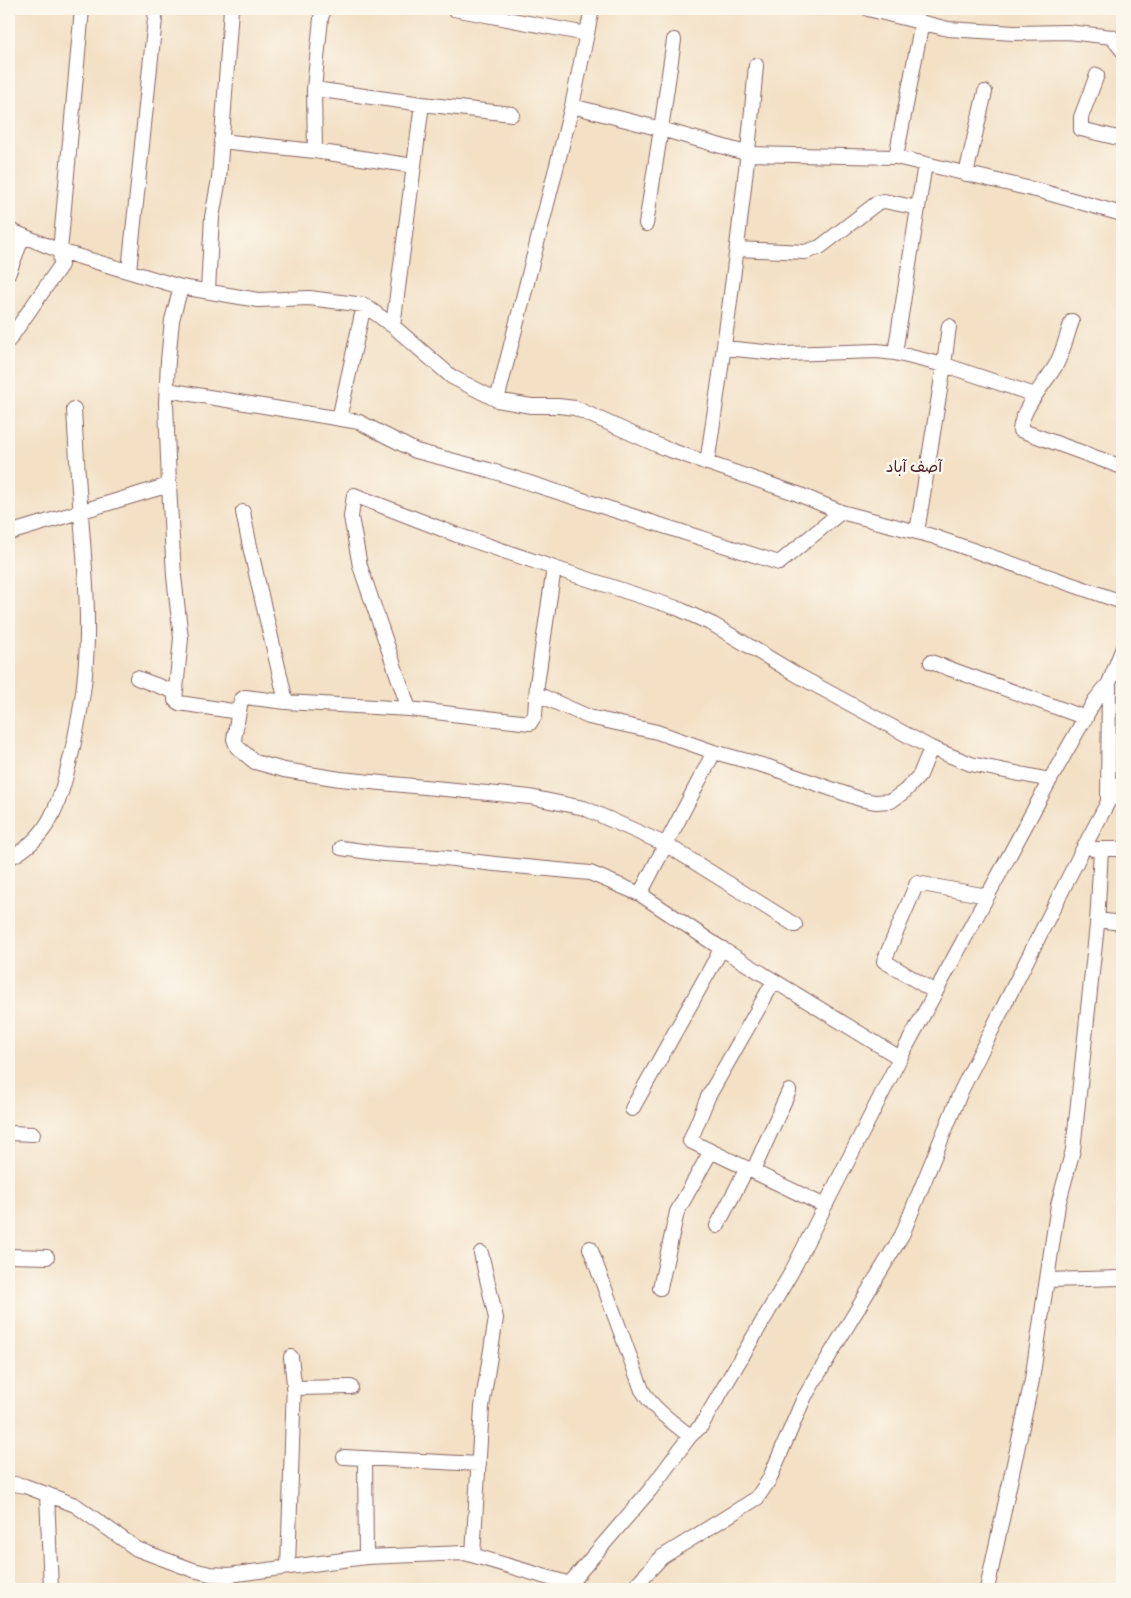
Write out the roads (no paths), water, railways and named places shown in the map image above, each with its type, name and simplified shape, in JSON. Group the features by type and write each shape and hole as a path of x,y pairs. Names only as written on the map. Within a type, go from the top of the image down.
{"street":[{"path":"9,340 61,265 60,251 82,9"},
{"path":"129,271 156,9"},
{"path":"208,290 212,217 219,179 231,9"},
{"path":"315,151 314,90 321,18 324,9"},
{"path":"454,9 587,34"},
{"path":"497,400 572,106 592,9"},
{"path":"868,9 958,29 1014,33 1068,32 1112,37 1122,50"},
{"path":"896,157 922,22"},
{"path":"646,224 674,40"},
{"path":"707,463 725,348 749,154 756,65"},
{"path":"1097,75 1081,118 1081,129 1122,139"},
{"path":"314,90 512,114"},
{"path":"966,174 985,92"},
{"path":"393,326 422,104"},
{"path":"572,106 749,154 896,157 1044,192 1122,214"},
{"path":"222,141 315,151 414,166"},
{"path":"895,353 925,164"},
{"path":"737,250 805,252 820,247 877,203 884,201 918,208"},
{"path":"9,230 60,251 181,287 208,290 258,300 309,298 364,304 393,326 452,377 497,400 531,406 575,408 664,448 798,494 841,512 917,532 985,553 1122,602"},
{"path":"9,272 24,236"},
{"path":"181,287 172,320 167,390 169,485 174,576 181,638 175,700 179,703 239,712"},
{"path":"339,419 364,304"},
{"path":"1072,321 1056,364 1035,395 1020,424 1020,430 1122,467"},
{"path":"917,532 949,326"},
{"path":"725,348 784,354 877,351 895,353 944,365 1035,395"},
{"path":"167,390 359,422 416,451 489,470 778,563 841,512"},
{"path":"9,858 33,843 53,814 61,796 79,721 85,675 87,605 74,410"},
{"path":"9,533 169,485"},
{"path":"409,709 360,566 351,517 354,495 554,568 677,608 714,625 799,676 931,748 971,764 1050,780"},
{"path":"244,512 253,565 286,702"},
{"path":"554,568 534,715 530,723 409,709 286,702 245,697 241,700 234,739 237,747 255,762 284,770 340,779 530,798 584,808 667,845 795,925"},
{"path":"9,1483 25,1486 75,1504 137,1549 193,1570 210,1574 229,1575 366,1557 465,1553 571,1587 650,1490 690,1436 701,1426 791,1273 935,992 1050,780 1108,683 1122,650"},
{"path":"931,662 1086,718"},
{"path":"137,678 176,692"},
{"path":"1108,683 1108,802"},
{"path":"537,694 589,717 657,732 714,752 769,767 860,799 875,802 891,801 905,791 920,775 931,748"},
{"path":"640,894 714,752"},
{"path":"632,1589 662,1557 757,1498 769,1480 804,1398 902,1235 962,1091 1083,849 1108,802 1122,782"},
{"path":"341,848 384,854 436,856 590,873 640,894 774,981 900,1058"},
{"path":"1083,849 1122,849"},
{"path":"988,1589 1032,1380 1058,1205 1073,1150 1097,920 1101,849"},
{"path":"935,992 884,961 917,883 987,896"},
{"path":"1097,920 1122,923"},
{"path":"632,1109 722,948"},
{"path":"774,981 708,1097 690,1141 825,1206"},
{"path":"717,1226 750,1170 789,1091"},
{"path":"9,1133 32,1134"},
{"path":"660,1288 678,1212 711,1151"},
{"path":"590,1248 642,1390 649,1402 660,1413 690,1436"},
{"path":"473,1555 482,1406 496,1318 481,1253"},
{"path":"9,1256 47,1257"},
{"path":"1047,1280 1122,1278"},
{"path":"288,1567 293,1388 291,1357"},
{"path":"293,1388 351,1387"},
{"path":"344,1457 479,1464"},
{"path":"365,1458 366,1557"},
{"path":"47,1494 51,1589"}],"district":[{"name":"آصف آباد","path":"914,466"}]}
